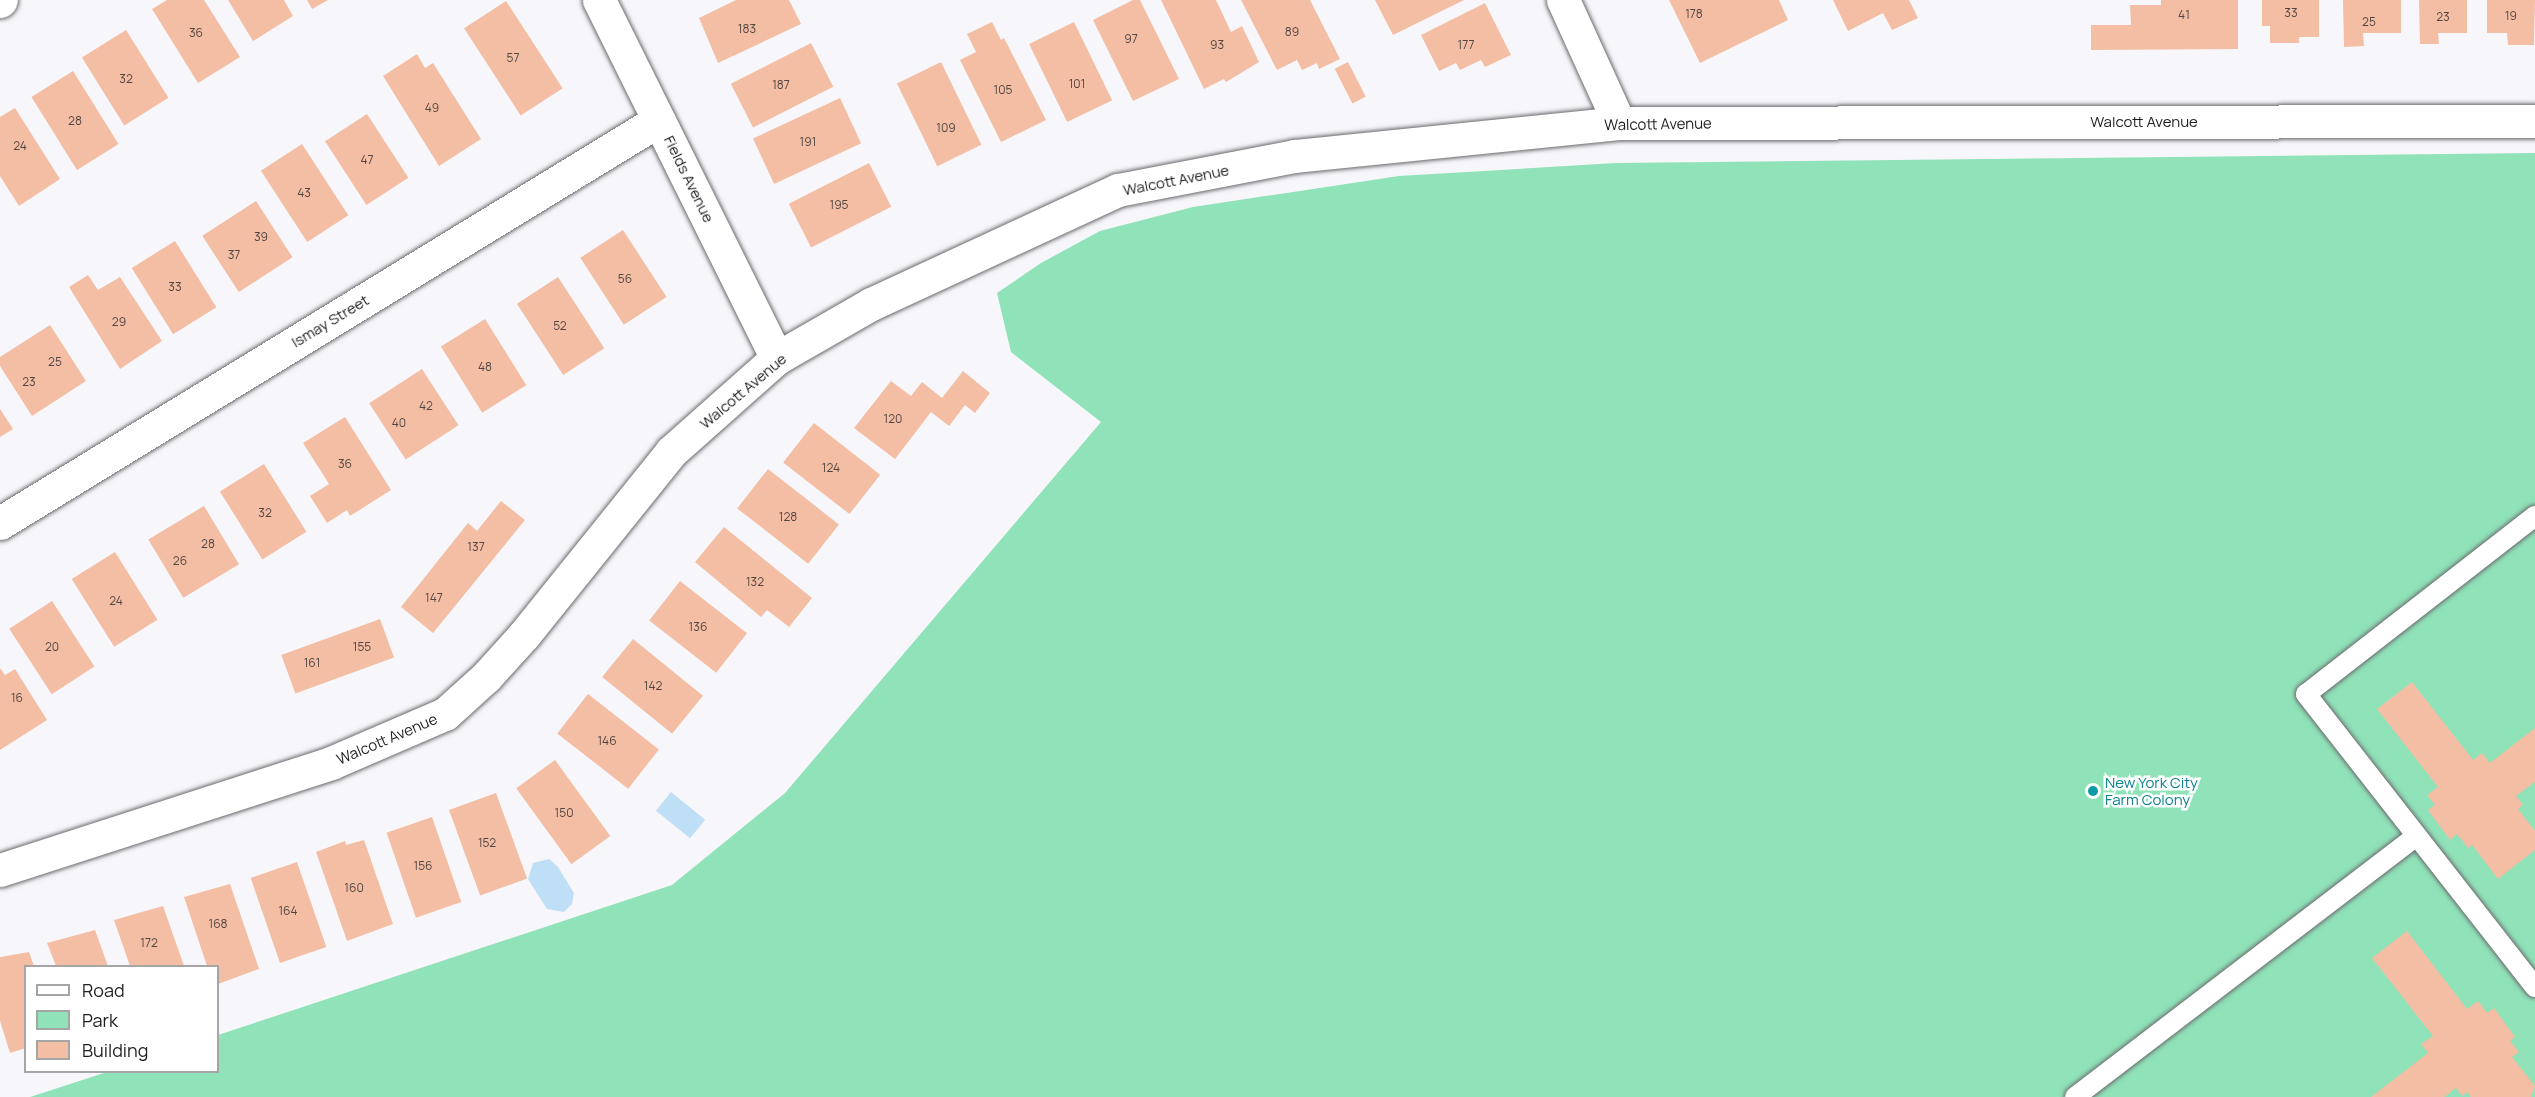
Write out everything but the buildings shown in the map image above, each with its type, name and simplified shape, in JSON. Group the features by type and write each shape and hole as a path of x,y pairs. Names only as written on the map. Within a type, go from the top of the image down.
{"street":[{"name":"Fields Avenue","path":"599,0 777,358"},
{"path":"1563,0 1619,123"},
{"name":"Ismay Street","path":"0,523 659,120"},
{"name":"Walcott Avenue","path":"0,870 331,763 445,714 486,677 524,635 671,452 777,358 882,299 1118,190 1295,156 1619,123 2535,121"}],"lane":[{"path":"2535,516 2306,694 2415,837 2535,987"},
{"path":"2075,1097 2415,837"}],"green space":[{"path":"2535,153 2535,1097 30,1097 104,1073 219,1073 219,1035 672,885 785,793 1101,422 1011,352 997,293 1041,263 1100,231 1193,207 1399,176 1616,163"}],"water":[{"path":"671,792 705,820 690,838 656,811"},
{"path":"549,859 558,867 574,893 572,904 564,912 547,909 528,879 533,863"}],"place":[{"name":"New York City Farm Colony","path":"2093,791"}]}
